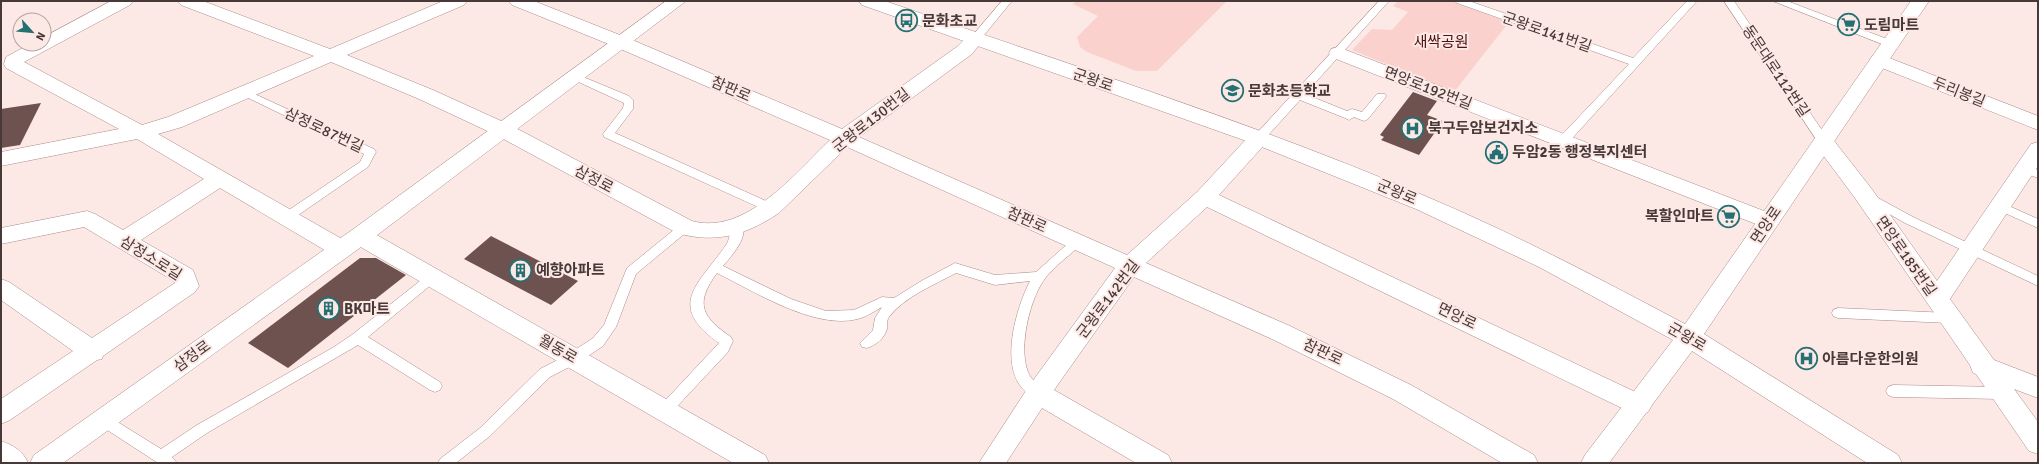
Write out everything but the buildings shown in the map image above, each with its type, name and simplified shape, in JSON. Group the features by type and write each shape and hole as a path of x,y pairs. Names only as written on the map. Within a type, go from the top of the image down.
{"street":[{"path":"124,1 13,61 13,64 140,132 341,249"},
{"path":"187,1 333,56"},
{"path":"1,159 140,132 175,122 333,56 458,1"},
{"name":"참판로","path":"518,1 623,43 844,138 1077,242 1131,264 1348,364 1402,392 1525,463"},
{"name":"삼정로","path":"43,463 360,236 576,78 678,1"},
{"name":"군왕로","path":"868,1 1260,138 1378,184 1477,228 1547,261 1689,337 1889,463"},
{"name":"면앙로","path":"1594,463 1689,337 1920,1"},
{"name":"군왕로130번길","path":"685,227 706,232 737,225 758,217 771,208 844,138 965,50 976,38"},
{"name":"두리봉길","path":"1885,52 2038,124"},
{"name":"면앙로192번길","path":"1338,53 1769,221"},
{"name":"삼정로","path":"333,56 412,88 504,130 685,227"},
{"name":"군왕로142번길","path":"992,463 1038,393 1131,264 1205,197 1260,138"},
{"name":"면앙로185번길","path":"1824,142 1863,193 1982,366 2038,443"},
{"path":"1936,300 2000,206 2032,171 2038,149"},
{"path":"122,241 219,179"},
{"name":"면앙로","path":"1205,197 1404,291 1639,405"},
{"name":"삼정소로길","path":"1,236 87,219 122,241 185,276 187,286 93,352 1,413"},
{"name":"월동로","path":"360,236 434,276 756,463"},
{"path":"1,288 93,352"},
{"path":"1982,366 2038,388"},
{"path":"1038,393 1159,463"},
{"path":"1,452 15,463"}],"lane":[{"path":"976,38 1007,1"},
{"path":"1260,138 1300,96 1384,1"},
{"name":"군왕로141번길","path":"1460,1 1634,62"},
{"path":"1563,141 1634,62 1692,1"},
{"name":"동문대로112번길","path":"1729,1 1824,142"},
{"path":"1778,1 1885,52"},
{"path":"576,78 625,98 629,102 628,109 608,134 771,208"},
{"name":"삼정로87번길","path":"246,93 370,152 364,164 288,217"},
{"path":"1300,96 1349,116 1352,112 1364,117 1381,96"},
{"name":"면앙로185번길","path":"1863,193 1909,220 2038,281"},
{"path":"2000,206 2038,224"},
{"path":"665,410 718,353 726,341 706,327 698,318 696,298 715,267 732,246 736,238 737,225"},
{"path":"446,463 485,432 545,373 574,358 598,342 610,327 631,271 685,227"},
{"path":"1038,393 1025,381 1018,359 1021,321 1026,303 1039,276 1077,242"},
{"path":"715,267 787,302 826,316 856,315 882,302 897,303"},
{"path":"867,343 876,337 882,330 881,318 897,303 955,268 995,280 1039,276"},
{"path":"103,420 166,460 202,429 300,375 358,338 434,276"},
{"name":"면앙로185번길","path":"1838,313 1949,318"},
{"path":"358,338 435,386"},
{"path":"1893,392 2002,393"}],"green space":[{"path":"1077,1 1227,1 1157,71 1136,71 1087,52 1080,47 1077,37 1098,16 1073,4"},
{"name":"새싹공원","path":"1398,1 1451,1 1509,22 1454,92 1352,50 1372,29 1392,30 1408,12 1393,6"}],"place":[{"name":"문화초교","path":"906,21"},
{"name":"도림마트","path":"1848,25"},
{"name":"문화초등학교","path":"1233,91"},
{"name":"북구두암보건지소","path":"1412,128"},
{"name":"두암2동 행정복지센터","path":"1496,152"},
{"name":"복할인마트","path":"1729,216"},
{"name":"예향아파트","path":"521,270"},
{"name":"BK마트","path":"328,309"},
{"name":"아름다운한의원","path":"1807,359"}]}
